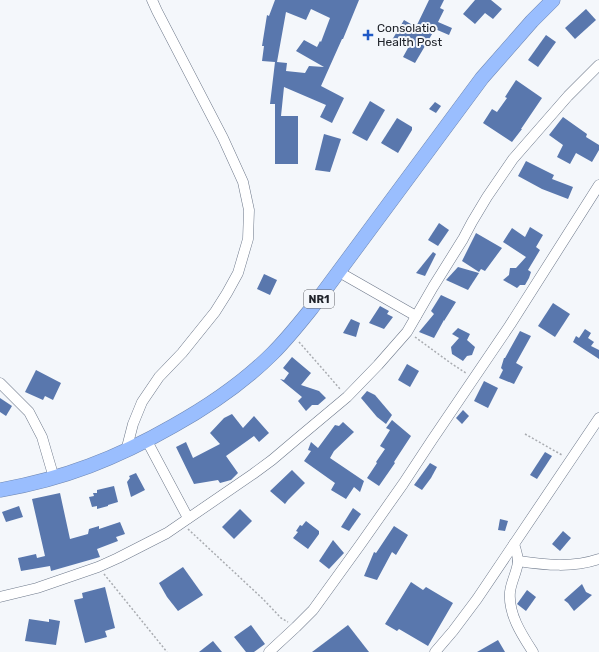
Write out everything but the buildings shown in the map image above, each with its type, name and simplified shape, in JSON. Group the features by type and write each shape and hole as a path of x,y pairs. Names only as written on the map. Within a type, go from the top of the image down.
{"highway":[{"name":"NR1","path":"0,490 54,478 80,470 146,441 190,417 216,400 272,354 292,334 482,78 532,21 553,0"}],"street":[{"path":"126,451 133,424 142,402 159,376 182,352 215,312 238,273 248,239 249,210 243,182 223,138 152,0"},
{"path":"0,597 38,588 98,567 167,533 272,460 347,397 383,360 407,332 487,197 513,160 568,96 599,65"},
{"path":"269,652 313,610 403,484 510,325 599,185"},
{"path":"339,272 416,316"},
{"path":"0,383 29,412 42,437 54,478"},
{"path":"435,652 478,599 599,418"},
{"path":"146,441 184,520"},
{"path":"514,544 518,561 510,594 512,607 516,622 533,652"},
{"path":"518,561 556,565 572,564 599,559"}],"path":[{"path":"407,332 474,378"},
{"path":"292,334 347,397"},
{"path":"525,434 571,460"},
{"path":"184,520 281,618"},
{"path":"98,567 167,652"}],"place":[{"name":"Consolatio Health Post","path":"368,35"}]}
